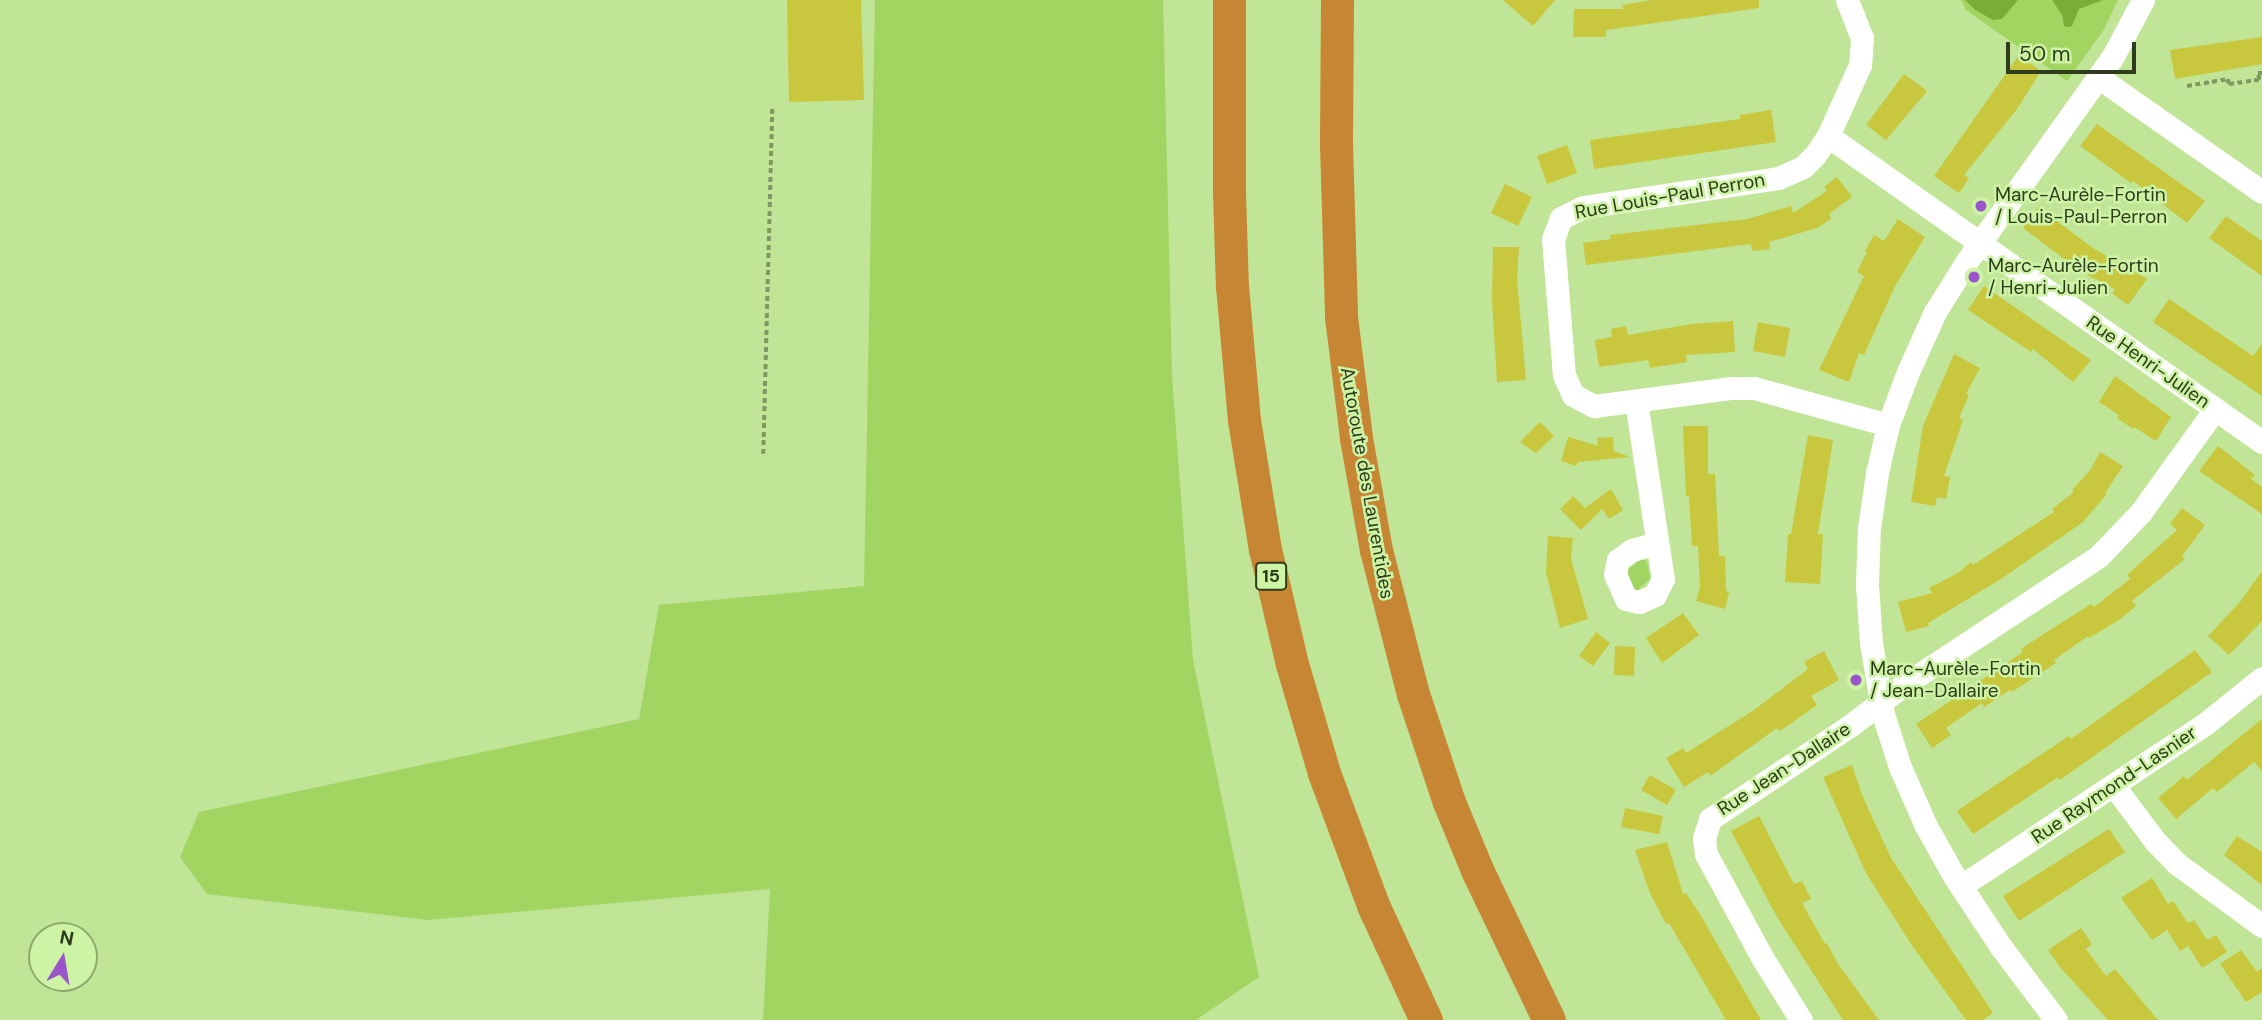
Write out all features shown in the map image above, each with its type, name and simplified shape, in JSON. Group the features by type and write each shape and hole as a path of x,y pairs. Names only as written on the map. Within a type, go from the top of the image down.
{"highway":[{"name":"15","path":"1229,0 1228,181 1233,296 1244,420 1265,549 1295,674 1328,784 1365,885 1426,1020"},
{"name":"Autoroute des Laurentides","path":"1337,0 1336,144 1340,301 1351,407 1372,531 1406,671 1439,774 1478,872 1549,1020"}],"street":[{"name":"Rue Louis-Paul Perron","path":"1847,0 1860,28 1863,53 1828,136 1810,161 1787,175 1583,207 1561,218 1554,233 1553,245 1564,375 1569,389 1578,399 1594,406 1716,389 1754,388 1888,425"},
{"path":"2056,1020 2005,953 1961,886 1915,804 1898,761 1881,703 1869,629 1868,557 1873,498 1888,425 1935,312 1980,243 2098,77 2127,32 2143,0"},
{"path":"2098,77 2262,192"},
{"name":"Rue Henri-Julien","path":"1828,136 2262,442"},
{"path":"1636,401 1657,543"},
{"name":"Rue Jean-Dallaire","path":"1801,1020 1710,862 1705,849 1704,833 1710,819 1718,811 2108,550 2141,512 2215,409"},
{"name":"Rue Raymond-Lasnier","path":"1961,886 2205,724 2262,679"},
{"path":"2114,786 2155,841 2176,863 2262,926"}],"path":[{"path":"2188,86 2228,79 2229,84 2252,83 2259,80 2258,74 2262,73"},
{"path":"763,454 772,109"}],"green space":[{"path":"875,0 1163,0 1172,375 1193,660 1259,977 1196,1020 763,1020 770,889 428,920 207,894 180,857 199,812 639,719 659,605 864,586"},
{"path":"1961,0 1965,0 1975,10 2008,11 2018,0 2052,0 2063,15 2062,21 2073,17 2079,9 2086,6 2103,0 2118,0 2103,31 2067,81 1966,10"},
{"path":"1965,0 2018,0 2002,19 1993,20 1975,10"},
{"path":"2052,0 2103,0 2079,9 2072,26 2068,27 2064,26 2062,15"},
{"path":"1642,559 1647,561 1650,579 1638,590 1633,590 1627,570"}],"building":[{"path":"787,0 861,0 864,100 789,102"},
{"path":"1503,0 1555,0 1533,26"},
{"path":"1652,0 1759,0 1759,8 1606,30 1606,37 1573,37 1574,9 1623,9 1622,5"},
{"path":"2262,37 2262,64 2175,79 2170,50"},
{"path":"2019,55 2041,71 2017,109 1964,175 1969,178 1959,193 1934,176"},
{"path":"1904,74 1927,91 1886,140 1866,125"},
{"path":"1771,110 1776,142 1594,169 1590,140 1740,119 1740,115"},
{"path":"2097,124 2205,201 2187,223 2133,181 2131,183 2080,146"},
{"path":"1567,145 1577,173 1547,184 1537,156"},
{"path":"1837,177 1852,197 1829,214 1831,219 1817,228 1769,242 1770,249 1752,251 1751,244 1586,265 1583,243 1611,239 1610,235 1748,219 1791,206 1793,213 1827,191 1824,187"},
{"path":"1505,184 1532,197 1518,226 1491,213"},
{"path":"2038,207 2093,248 2147,279 2128,305 2112,293 2115,289 2083,273 2023,228"},
{"path":"2226,216 2262,241 2262,276 2209,238"},
{"path":"1898,219 1925,237 1895,286 1864,355 1859,353 1849,382 1819,370 1864,276 1857,272 1867,252 1865,251 1874,235 1884,241"},
{"path":"1493,247 1519,247 1517,279 1526,380 1497,382 1492,299"},
{"path":"1984,286 2091,360 2073,382 2033,349 2031,352 1968,310"},
{"path":"2169,299 2253,356 2262,344 2262,396 2153,322"},
{"path":"1733,321 1735,352 1686,355 1687,362 1650,368 1648,360 1599,367 1595,340 1612,337 1611,329 1626,326 1628,335 1692,324"},
{"path":"1758,322 1790,328 1785,357 1753,351"},
{"path":"1954,354 1980,368 1966,394 1969,395 1959,418 1963,420 1944,476 1950,477 1946,499 1937,497 1935,506 1911,502 1923,426"},
{"path":"2115,376 2171,417 2156,441 2134,427 2133,429 2117,418 2119,415 2099,402"},
{"path":"1540,422 1554,436 1536,453 1520,442"},
{"path":"1683,426 1708,426 1708,474 1715,474 1719,556 1725,556 1726,591 1729,592 1725,609 1696,601 1700,588 1698,546 1692,546 1689,496 1686,496"},
{"path":"1808,435 1833,440 1818,534 1823,534 1820,584 1785,582 1788,534 1791,534"},
{"path":"1568,437 1598,446 1597,438 1613,437 1614,451 1630,457 1578,462 1576,466 1561,461"},
{"path":"2218,446 2255,475 2251,479 2262,487 2262,514 2199,471"},
{"path":"2100,452 2123,466 2105,493 2107,494 2083,522 2001,579 1928,623 1929,626 1906,632 1898,602 1932,593 1929,588 1958,573 1971,562 1973,565 2054,512 2052,509 2074,492 2072,490 2091,469"},
{"path":"1611,489 1623,510 1609,519 1602,509 1581,530 1560,509 1573,496 1585,508"},
{"path":"2182,508 2205,525 2182,556 2185,559 2132,601 2136,606 2119,620 2089,638 2088,636 2054,660 2056,663 2012,692 2010,690 1984,707 1982,703 1946,728 1951,735 1932,748 1916,724 2023,652 2021,649 2091,604 2094,607 2130,579 2127,575 2177,530 2170,524"},
{"path":"1548,536 1573,538 1571,559 1588,619 1560,628 1546,572"},
{"path":"2262,571 2262,621 2229,655 2208,636 2240,602"},
{"path":"1683,613 1699,635 1662,663 1646,638"},
{"path":"1596,632 1610,643 1593,666 1579,656"},
{"path":"1615,646 1635,647 1634,676 1614,675"},
{"path":"2195,650 2212,672 2060,780 2058,777 1973,834 1957,811 2069,736 2071,739"},
{"path":"1824,651 1839,680 1811,696 1817,705 1780,731 1777,728 1710,776 1708,772 1684,787 1666,758 1683,748 1686,753 1754,710 1808,669 1804,662"},
{"path":"2262,719 2262,771 2254,762 2217,792 2213,788 2176,819 2158,798 2184,776 2187,780"},
{"path":"1852,765 1862,795 1891,858 1993,1013 1982,1020 1966,1020 1911,944 1866,873 1823,777"},
{"path":"1650,775 1676,790 1667,805 1641,790"},
{"path":"1625,808 1663,816 1659,834 1621,827"},
{"path":"1759,816 1794,884 1802,881 1811,899 1802,903 1825,944 1827,943 1838,964 1879,1020 1843,1020 1777,917 1731,831"},
{"path":"2109,829 2125,852 2019,921 2003,896"},
{"path":"2237,836 2262,852 2262,885 2224,855"},
{"path":"1667,842 1683,894 1686,893 1701,916 1761,1020 1726,1020 1669,923 1666,924 1650,893 1635,850"},
{"path":"2152,878 2168,904 2173,901 2188,923 2194,920 2207,940 2216,935 2227,952 2202,968 2188,946 2180,951 2167,930 2152,940 2121,898"},
{"path":"2081,928 2092,944 2086,949 2106,976 2115,969 2158,1020 2108,1020 2060,967 2048,950"},
{"path":"2241,950 2257,972 2262,968 2262,992 2246,1002 2220,964"}],"place":[{"name":"Marc-Aurèle-Fortin / Louis-Paul-Perron","path":"1981,206"},
{"name":"Marc-Aurèle-Fortin / Henri-Julien","path":"1974,277"},
{"name":"Marc-Aurèle-Fortin / Jean-Dallaire","path":"1856,680"}]}
